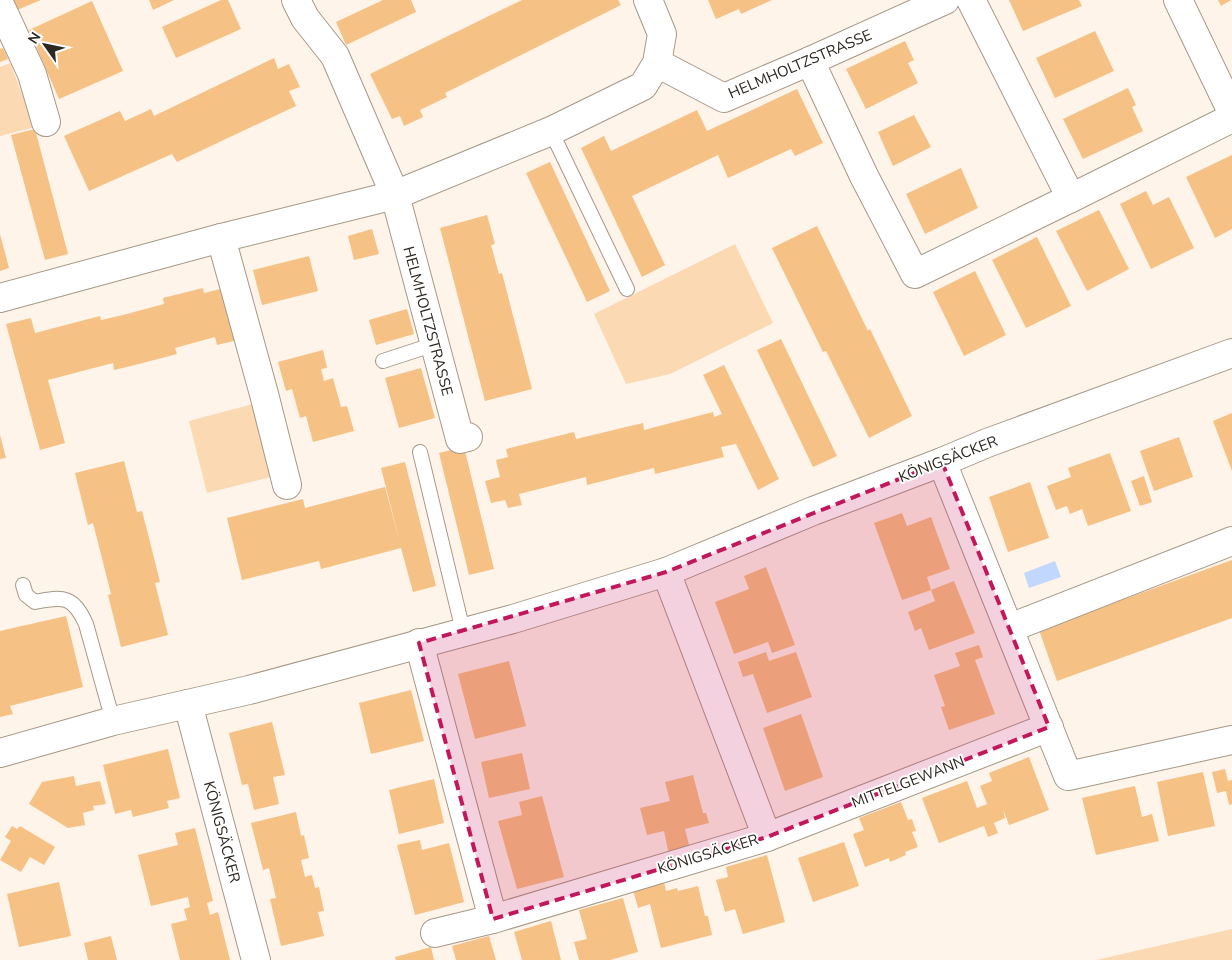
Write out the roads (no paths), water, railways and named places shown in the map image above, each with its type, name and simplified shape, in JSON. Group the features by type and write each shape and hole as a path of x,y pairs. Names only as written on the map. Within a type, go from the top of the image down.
{"street":[{"name":"HELMHOLTZSTRASSE","path":"296,0 306,18 335,56 395,195 460,439 468,437"},
{"path":"0,298 221,238 395,195 551,131 643,86 657,63 662,34 648,0"},
{"name":"HELMHOLTZSTRASSE","path":"657,63 724,98 945,0"},
{"path":"971,0 1071,198"},
{"path":"1178,0 1232,112"},
{"path":"0,5 32,74 46,122"},
{"path":"810,61 864,176 915,274 1232,118"},
{"path":"221,238 287,485"},
{"name":"KÖNIGSÄCKER","path":"0,753 113,721 249,690 513,619 666,572 813,511 987,443 1232,352"},
{"path":"942,462 1068,776 1232,740"},
{"path":"1010,628 1232,541"},
{"name":"KÖNIGSÄCKER","path":"435,933 493,919 767,837 666,572"},
{"path":"419,643 493,919"},
{"name":"KÖNIGSÄCKER","path":"188,704 256,960"},
{"name":"MITTELGEWANN","path":"767,837 1049,727"}],"lane":[{"path":"551,131 627,289"},
{"path":"383,361 435,344"},
{"path":"420,452 463,631"},
{"path":"23,585 26,595 35,602 57,597 65,599 80,611 86,624 113,721"}],"water":[{"path":"1055,561 1061,577 1029,588 1024,573"}]}
